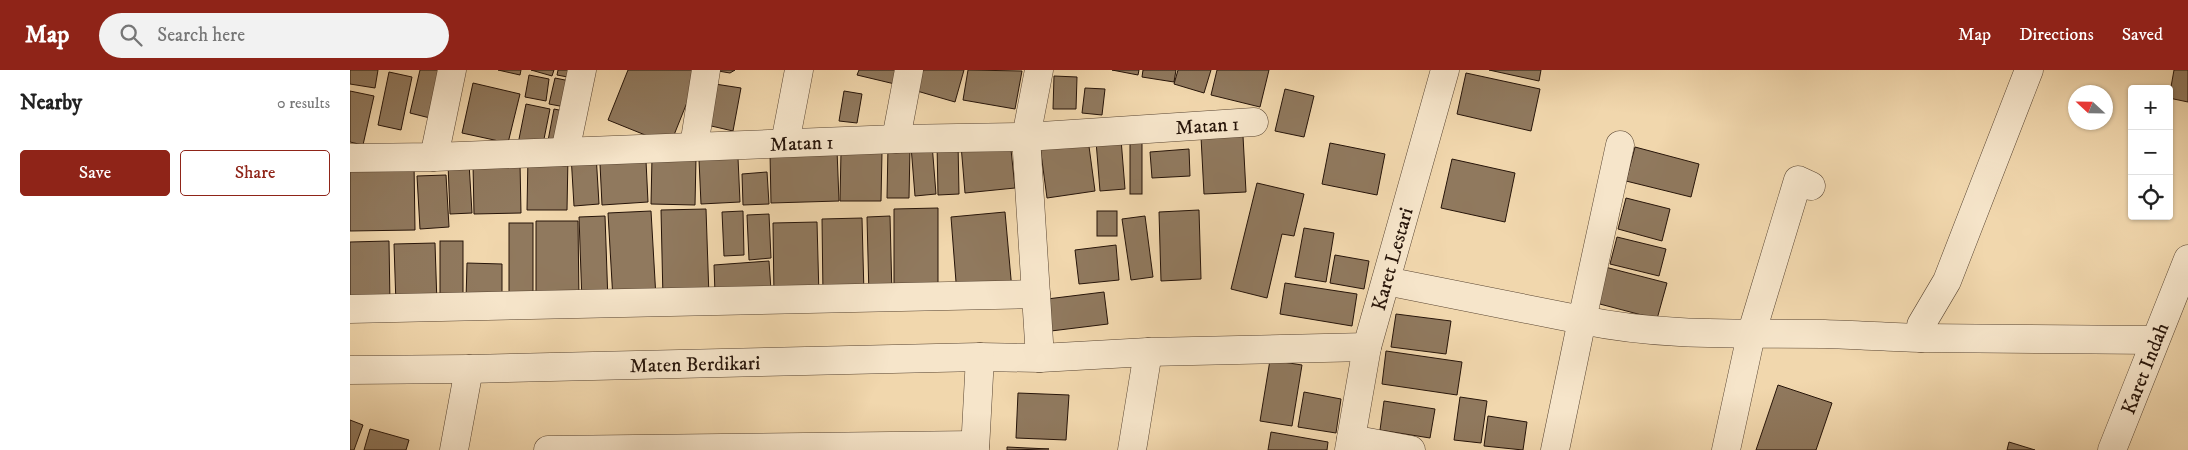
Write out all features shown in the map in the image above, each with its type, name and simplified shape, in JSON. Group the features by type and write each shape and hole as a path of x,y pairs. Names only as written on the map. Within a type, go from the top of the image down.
{"street":[{"path":"434,157 452,70"},
{"path":"565,152 582,70"},
{"path":"694,146 706,70"},
{"path":"785,142 799,70"},
{"path":"896,138 909,70"},
{"path":"1039,70 1026,137 1040,358"},
{"name":"Karet Lestari","path":"1350,444 1368,347 1445,70"},
{"path":"1920,338 1921,325 1947,281 2029,70"},
{"name":"Matan 1","path":"350,158 434,157 896,138 1026,137 1254,122"},
{"path":"1555,450 1620,145"},
{"path":"1726,450 1751,335 1798,180 1811,186"},
{"name":"Karet Indah","path":"2112,450 2188,259"},
{"path":"1386,281 1646,331 1751,335 1826,334 1920,338 2155,340"},
{"path":"350,309 1036,294"},
{"name":"Maten Berdikari","path":"350,370 980,357 1040,358 1148,352 1368,347"},
{"path":"1132,450 1148,352"},
{"path":"548,450 975,447 980,357"},
{"path":"454,450 469,369"},
{"path":"1350,444 1411,450"}],"building":[{"path":"350,70 378,70 375,88 350,84"},
{"path":"420,70 446,70 434,119 410,113"},
{"path":"498,70 521,70 520,75"},
{"path":"531,70 554,70 552,76"},
{"path":"558,70 574,70 573,78 557,75"},
{"path":"628,70 700,70 670,145 608,120"},
{"path":"712,70 735,70 730,73"},
{"path":"859,70 903,70 899,85 857,75"},
{"path":"923,70 964,70 955,102 917,91"},
{"path":"968,70 1022,71 1015,109 963,100"},
{"path":"1112,70 1139,70 1138,75"},
{"path":"1143,70 1176,70 1174,82 1142,77"},
{"path":"1178,70 1211,70 1204,93 1174,84"},
{"path":"1217,70 1269,70 1260,107 1211,95"},
{"path":"1489,70 1541,70 1539,81"},
{"path":"2174,70 2188,70 2188,102 2173,99 2173,85 2171,85"},
{"path":"389,72 412,77 401,130 378,125"},
{"path":"1466,73 1540,89 1531,131 1457,114"},
{"path":"529,75 549,79 546,101 525,97"},
{"path":"1054,76 1077,77 1076,109 1053,109"},
{"path":"555,78 570,81 565,107 549,104"},
{"path":"473,83 520,94 508,143 462,133"},
{"path":"715,84 741,88 733,131 707,125"},
{"path":"1085,88 1105,89 1102,115 1082,113"},
{"path":"1285,89 1314,96 1304,137 1275,131"},
{"path":"350,91 374,96 363,145 350,142"},
{"path":"844,91 862,94 857,123 839,121"},
{"path":"526,104 550,109 542,149 518,144"},
{"path":"554,109 564,111 557,148 547,146"},
{"path":"1243,136 1246,192 1204,194 1201,137"},
{"path":"1088,139 1095,191 1047,198 1040,146"},
{"path":"1121,139 1125,189 1100,191 1096,141"},
{"path":"1010,140 1015,188 965,193 961,145"},
{"path":"1130,141 1142,141 1142,194 1130,194"},
{"path":"937,143 958,143 959,194 938,195"},
{"path":"1330,143 1385,154 1377,195 1322,184"},
{"path":"932,144 936,194 915,196 911,146"},
{"path":"888,146 910,147 909,198 887,198"},
{"path":"1635,147 1699,164 1691,197 1626,181"},
{"path":"1189,149 1190,176 1152,178 1150,152"},
{"path":"837,150 839,201 771,203 770,153"},
{"path":"841,152 882,152 881,201 840,201"},
{"path":"596,154 599,204 574,206 571,155"},
{"path":"528,156 568,156 567,210 527,210"},
{"path":"652,157 696,158 695,205 651,204"},
{"path":"738,158 740,202 701,204 699,160"},
{"path":"1452,159 1515,173 1505,222 1441,208"},
{"path":"646,161 648,202 602,205 600,164"},
{"path":"414,163 415,230 350,231 350,165"},
{"path":"469,163 472,213 450,214 448,164"},
{"path":"520,163 521,213 474,214 473,164"},
{"path":"767,172 769,204 743,205 742,174"},
{"path":"446,175 449,227 420,229 417,176"},
{"path":"1257,183 1304,194 1294,236 1282,234 1267,298 1231,289"},
{"path":"1626,198 1670,209 1662,241 1618,229"},
{"path":"938,208 938,292 894,292 894,209"},
{"path":"706,209 709,297 663,299 661,210"},
{"path":"1199,210 1201,279 1161,281 1159,212"},
{"path":"651,211 656,298 613,300 608,213"},
{"path":"743,211 744,255 724,256 722,212"},
{"path":"1097,211 1117,211 1117,236 1097,236"},
{"path":"1005,212 1012,290 957,295 951,217"},
{"path":"769,214 771,258 749,260 747,215"},
{"path":"605,216 608,302 582,302 579,217"},
{"path":"890,216 892,295 869,296 867,217"},
{"path":"1145,216 1153,277 1131,280 1122,219"},
{"path":"862,218 864,294 823,295 822,219"},
{"path":"536,221 578,221 579,302 536,303"},
{"path":"817,222 819,296 774,297 773,223"},
{"path":"509,223 533,223 533,302 509,302"},
{"path":"1304,228 1334,233 1326,282 1295,277"},
{"path":"1617,237 1666,249 1659,276 1610,264"},
{"path":"389,241 390,304 350,305 350,242"},
{"path":"440,241 463,241 463,296 440,296"},
{"path":"435,243 437,304 396,305 394,244"},
{"path":"1116,245 1119,280 1079,284 1075,250"},
{"path":"1335,255 1369,261 1364,289 1330,283"},
{"path":"769,261 771,290 715,294 714,265"},
{"path":"467,263 502,264 502,300 466,300"},
{"path":"1605,267 1667,283 1657,319 1596,303"},
{"path":"1285,283 1357,294 1352,326 1280,314"},
{"path":"1104,292 1108,324 1051,331 1047,299"},
{"path":"1396,314 1451,321 1446,354 1391,347"},
{"path":"1386,351 1462,362 1457,395 1382,384"},
{"path":"1270,360 1302,365 1292,426 1260,421"},
{"path":"1778,385 1832,403 1816,450 1756,450"},
{"path":"1304,392 1341,399 1336,433 1298,427"},
{"path":"1018,393 1069,395 1066,440 1016,438"},
{"path":"1460,397 1487,401 1481,443 1454,440"},
{"path":"1384,401 1435,409 1430,438 1380,430"},
{"path":"1488,416 1527,422 1523,450 1484,446"},
{"path":"350,420 363,425 354,450 350,450"},
{"path":"370,429 409,440 406,450 364,450"},
{"path":"1271,432 1328,442 1327,450 1268,450"},
{"path":"2009,442 2035,450 2007,450"},
{"path":"1007,447 1049,449 1007,450"}]}
